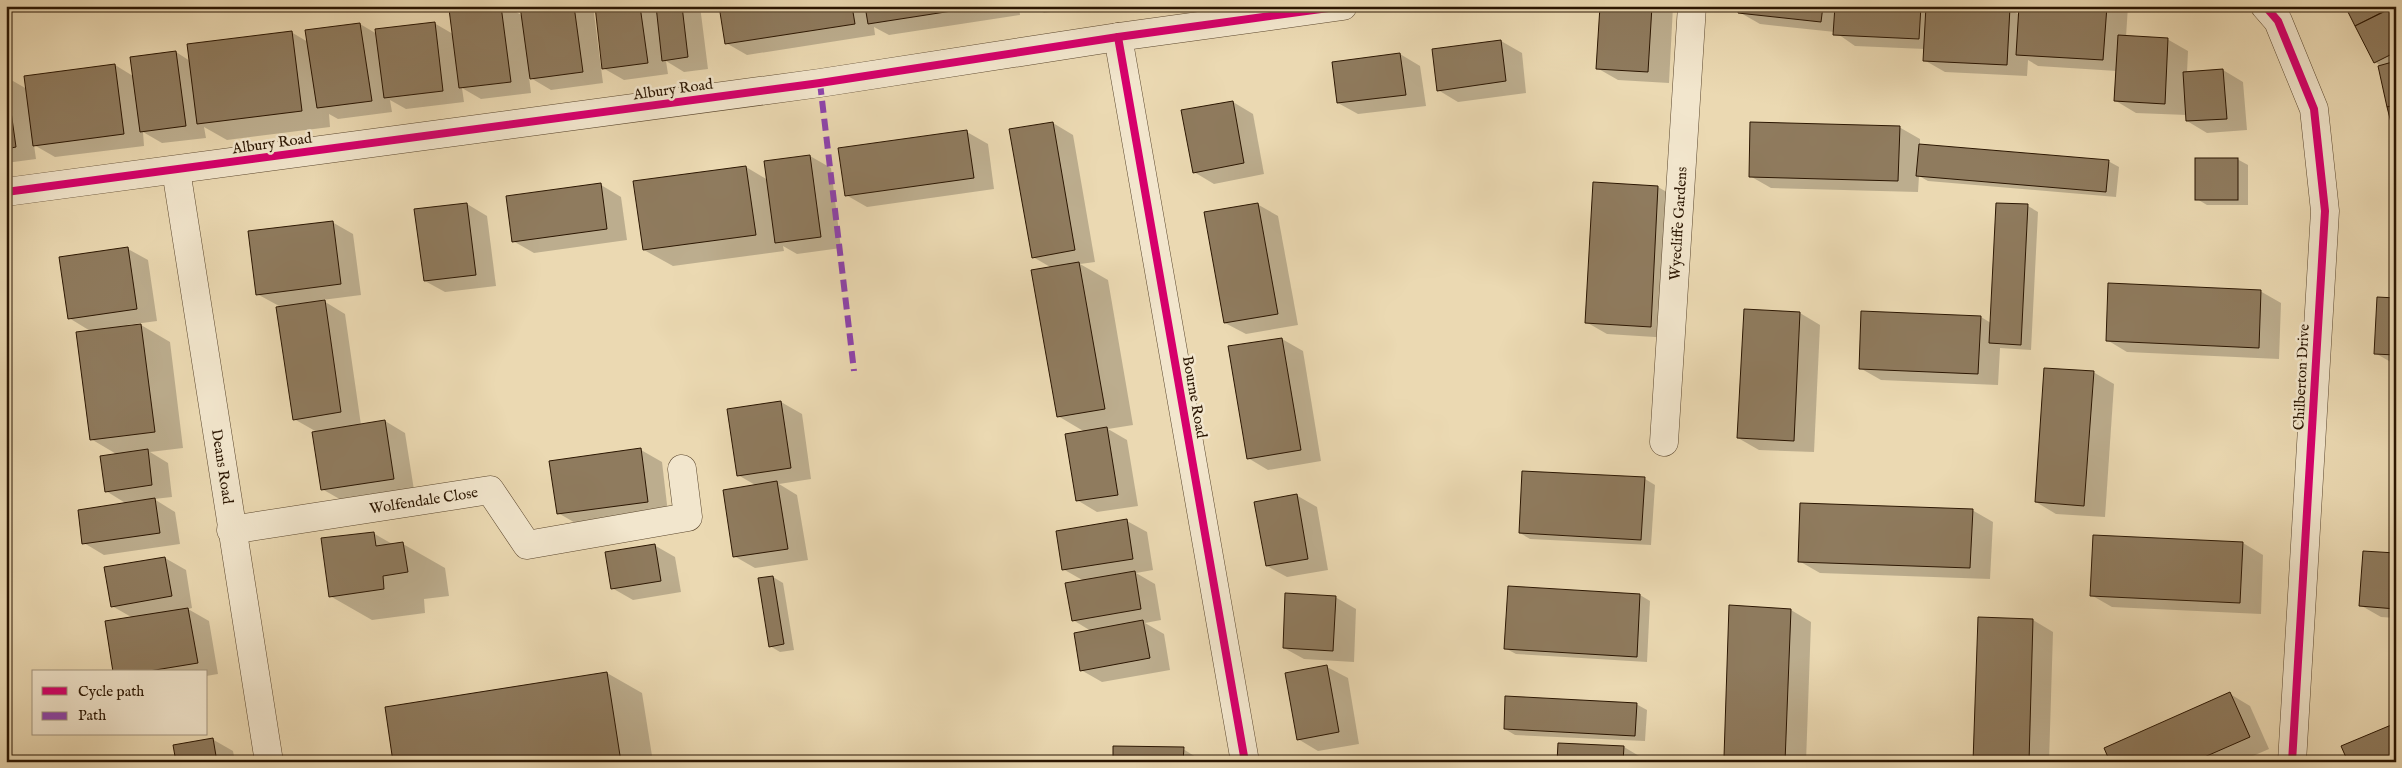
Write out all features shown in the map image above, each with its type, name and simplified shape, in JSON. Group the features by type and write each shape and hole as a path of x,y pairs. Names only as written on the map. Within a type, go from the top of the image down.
{"street":[{"name":"Albury Road","path":"6,192 820,83 1118,36 1343,6"},
{"name":"Wyecliffe Gardens","path":"1664,442 1692,6"},
{"name":"Chilberton Drive","path":"2265,6 2278,20 2314,110 2325,211 2292,762"},
{"name":"Bourne Road","path":"1118,36 1245,762"},
{"name":"Deans Road","path":"176,170 231,530 269,762"},
{"name":"Wolfendale Close","path":"231,530 490,490 527,545 688,517 682,469"}],"building":[{"path":"466,6 501,6 511,82 459,88 449,9"},
{"path":"520,6 574,6 583,72 530,79"},
{"path":"595,6 640,6 648,63 602,69"},
{"path":"656,6 682,6 688,57 662,61"},
{"path":"719,6 852,6 855,24 725,44"},
{"path":"865,6 984,6 868,24"},
{"path":"1600,6 1652,6 1648,72 1596,69"},
{"path":"1739,6 1823,6 1821,22 1738,13"},
{"path":"1835,6 1921,6 1919,39 1833,35"},
{"path":"1926,6 2010,7 2007,65 1923,61"},
{"path":"2019,6 2107,6 2103,60 2016,55"},
{"path":"2345,6 2394,6 2355,26"},
{"path":"2396,6 2396,52 2374,63 2355,26"},
{"path":"435,22 443,91 384,98 375,29"},
{"path":"360,23 372,101 317,108 305,30"},
{"path":"292,31 302,111 197,124 187,44"},
{"path":"2118,35 2168,38 2165,104 2114,101"},
{"path":"1501,40 1506,81 1437,91 1432,49"},
{"path":"176,51 186,126 140,132 130,57"},
{"path":"1400,53 1406,95 1337,103 1332,62"},
{"path":"2396,61 2396,105 2387,107 2378,66"},
{"path":"115,64 124,134 33,146 24,76"},
{"path":"2223,69 2227,119 2186,121 2183,72"},
{"path":"6,76 16,147 6,149"},
{"path":"1233,101 1244,163 1193,173 1181,110"},
{"path":"2396,105 2396,142 2387,107"},
{"path":"1053,122 1075,250 1032,258 1009,129"},
{"path":"1750,122 1900,126 1898,181 1749,177"},
{"path":"967,130 974,178 845,196 838,148"},
{"path":"1919,144 2109,160 2106,192 1916,176"},
{"path":"810,155 821,237 775,243 764,161"},
{"path":"2195,158 2238,158 2238,200 2195,200"},
{"path":"746,166 756,235 643,250 633,181"},
{"path":"1593,182 1658,186 1651,327 1585,323"},
{"path":"601,183 607,229 512,242 506,196"},
{"path":"467,203 476,275 424,281 414,209"},
{"path":"1258,203 1278,314 1224,323 1204,212"},
{"path":"1996,203 2028,204 2021,345 1989,343"},
{"path":"333,221 341,284 256,295 248,231"},
{"path":"128,247 137,309 68,319 59,257"},
{"path":"1079,262 1105,409 1057,417 1031,270"},
{"path":"2108,283 2261,290 2259,348 2106,341"},
{"path":"2377,297 2396,298 2396,355 2374,354"},
{"path":"325,300 341,412 293,420 276,307"},
{"path":"1744,309 1800,312 1794,441 1737,438"},
{"path":"1861,311 1981,316 1978,374 1859,369"},
{"path":"141,324 155,432 90,440 76,332"},
{"path":"1282,338 1301,450 1247,459 1228,346"},
{"path":"2044,368 2094,371 2084,506 2035,502"},
{"path":"781,401 791,468 737,476 727,409"},
{"path":"385,420 394,479 321,490 312,432"},
{"path":"1107,427 1118,495 1076,501 1065,434"},
{"path":"641,448 648,502 557,514 549,461"},
{"path":"148,449 152,485 105,492 100,456"},
{"path":"1522,471 1645,477 1641,540 1519,533"},
{"path":"777,481 788,549 733,557 723,490"},
{"path":"1297,494 1308,559 1266,566 1254,502"},
{"path":"155,498 160,533 82,544 78,510"},
{"path":"1800,503 1973,509 1970,568 1798,562"},
{"path":"1127,519 1133,559 1062,570 1056,531"},
{"path":"374,532 376,546 403,542 408,572 383,576 384,589 329,597 321,538"},
{"path":"2093,535 2243,542 2240,603 2090,596"},
{"path":"655,544 661,581 611,589 605,552"},
{"path":"2363,551 2396,553 2396,609 2359,606"},
{"path":"165,557 172,596 111,607 104,567"},
{"path":"1135,571 1141,609 1072,621 1065,583"},
{"path":"773,576 784,644 769,647 758,578"},
{"path":"1508,586 1640,594 1637,657 1504,649"},
{"path":"1285,593 1336,596 1333,651 1283,648"},
{"path":"1729,605 1791,609 1785,762 1724,757"},
{"path":"188,608 198,663 155,670 113,670 105,621"},
{"path":"1978,617 2033,619 2029,762 1973,762"},
{"path":"1143,620 1150,658 1080,671 1074,633"},
{"path":"1327,665 1339,732 1297,740 1285,673"},
{"path":"607,672 621,762 393,762 385,707"},
{"path":"2230,692 2250,737 2193,762 2110,762 2104,748"},
{"path":"1505,696 1637,703 1635,736 1504,729"},
{"path":"2396,723 2396,762 2348,762 2341,746"},
{"path":"213,738 217,762 176,762 173,745"},
{"path":"1558,743 1624,746 1623,762 1557,762"},
{"path":"1113,746 1184,747 1183,762 1113,762"}],"marked path":[{"path":"820,83 854,371"}],"cycle path":[{"path":"6,192 820,83 1118,37 1343,6"},
{"path":"2265,6 2278,21 2314,109 2325,211 2292,762"},
{"path":"1118,37 1245,762"}]}
